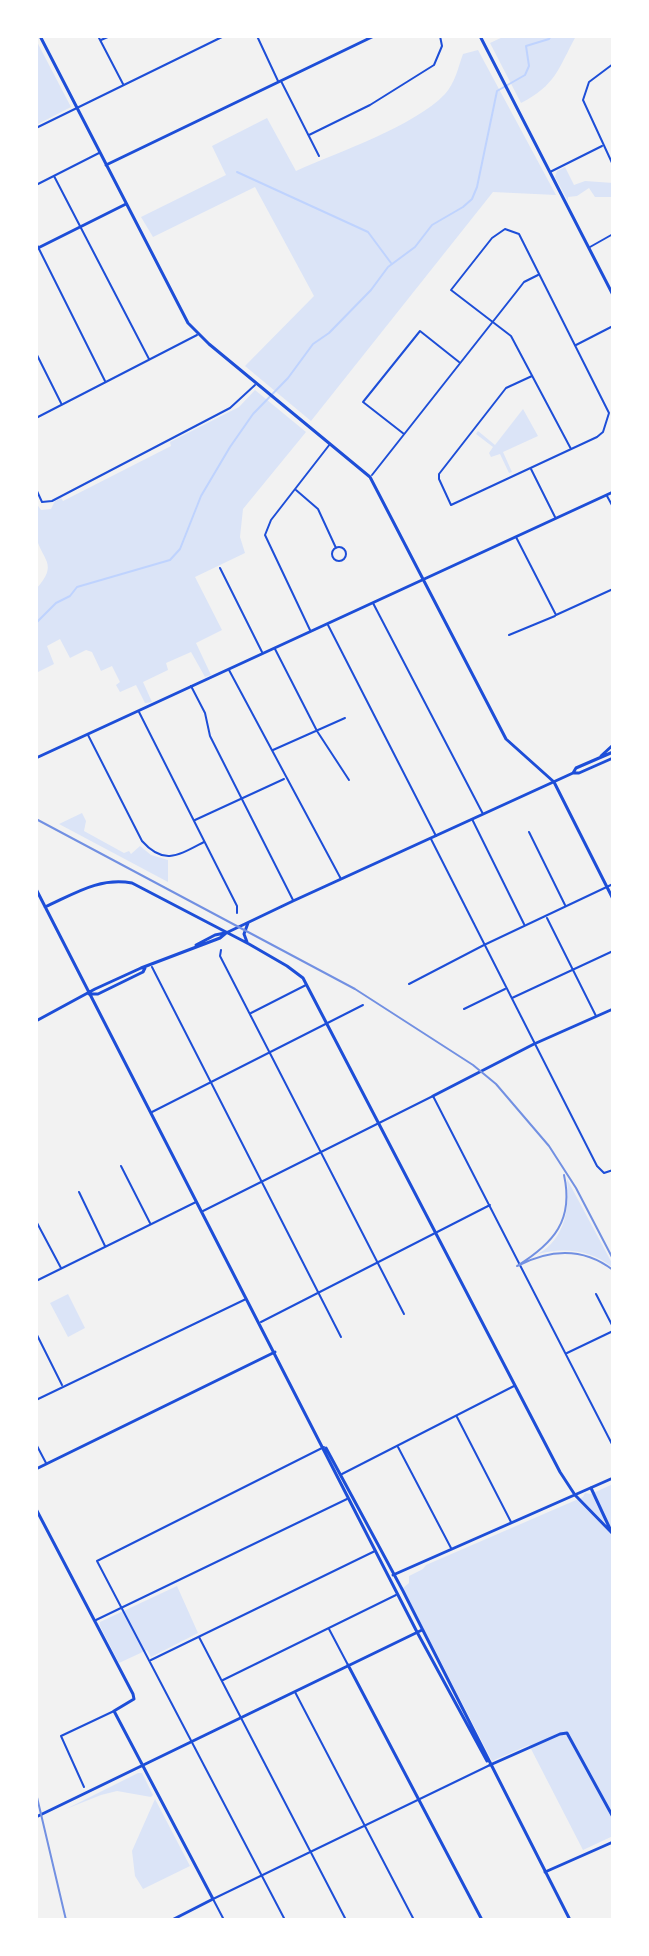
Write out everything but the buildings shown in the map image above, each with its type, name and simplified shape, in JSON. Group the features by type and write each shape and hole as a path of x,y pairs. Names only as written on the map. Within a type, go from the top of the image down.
{"street":[{"path":"40,36 192,328 370,477 506,739 554,782 613,899"},
{"path":"98,36 123,85"},
{"path":"100,40 110,36"},
{"path":"36,128 224,36"},
{"path":"257,36 319,156"},
{"path":"106,165 374,36"},
{"path":"309,135 370,105 434,65 440,56 440,36"},
{"path":"480,36 613,295"},
{"path":"613,64 589,82 583,94 585,109 613,165"},
{"path":"549,172 603,146"},
{"path":"36,185 100,153"},
{"path":"54,176 149,359"},
{"path":"106,382 37,246 126,204"},
{"path":"532,376 506,388 439,474 451,505 571,449 603,432 609,413 519,234 512,230 498,232 451,290 511,336 571,449"},
{"path":"588,248 613,234"},
{"path":"370,477 524,282 539,275"},
{"path":"575,345 613,326"},
{"path":"404,434 363,402 420,331 460,363"},
{"path":"36,418 198,335"},
{"path":"36,353 62,404"},
{"path":"36,489 42,502 52,501 230,408 256,383"},
{"path":"311,631 265,535 271,520 331,443"},
{"path":"530,467 556,518"},
{"path":"295,489 318,509 336,548"},
{"path":"36,758 613,492"},
{"path":"606,495 613,507"},
{"path":"516,536 556,615"},
{"path":"220,568 263,653"},
{"path":"509,635 613,589"},
{"path":"373,602 483,814"},
{"path":"327,623 436,836"},
{"path":"275,648 317,731 349,780"},
{"path":"229,669 341,879"},
{"path":"191,686 205,713 210,736 293,901"},
{"path":"138,711 237,906 237,913"},
{"path":"272,750 345,718"},
{"path":"87,735 149,849 159,856 169,857 205,841"},
{"path":"599,758 613,745"},
{"path":"573,773 576,768 613,752"},
{"path":"36,1021 134,971 226,933 573,773 612,758"},
{"path":"194,821 285,778"},
{"path":"472,819 525,925"},
{"path":"529,832 565,906"},
{"path":"431,838 597,1166 604,1173 613,1170"},
{"path":"45,907 99,883 115,880 137,886 249,944 287,966 307,984 561,1473 575,1495 613,1534"},
{"path":"409,984 613,884"},
{"path":"36,889 570,1920"},
{"path":"546,916 596,1017"},
{"path":"248,923 244,934 249,944"},
{"path":"221,950 220,956 404,1314"},
{"path":"511,998 613,951"},
{"path":"151,966 341,1337"},
{"path":"250,1013 307,984"},
{"path":"464,1009 506,988"},
{"path":"151,1112 363,1005"},
{"path":"202,1212 534,1044 613,1009"},
{"path":"433,1096 613,1446"},
{"path":"121,1166 150,1224"},
{"path":"79,1192 106,1247"},
{"path":"36,1281 197,1202"},
{"path":"260,1323 490,1205"},
{"path":"36,1221 61,1269"},
{"path":"566,1353 613,1329 596,1294"},
{"path":"36,1400 247,1299"},
{"path":"36,1333 63,1386"},
{"path":"36,1469 275,1352"},
{"path":"339,1475 515,1386"},
{"path":"456,1416 512,1523"},
{"path":"36,1444 46,1464"},
{"path":"398,1446 451,1549"},
{"path":"285,1920 97,1561 324,1448"},
{"path":"339,1475 348,1498 392,1576"},
{"path":"392,1576 613,1478"},
{"path":"591,1488 613,1534"},
{"path":"348,1498 358,1507"},
{"path":"96,1620 348,1498"},
{"path":"36,1509 96,1620 134,1699 61,1736 84,1787"},
{"path":"149,1661 376,1550"},
{"path":"222,1680 396,1595"},
{"path":"329,1628 482,1920"},
{"path":"36,1817 419,1631"},
{"path":"199,1637 346,1920"},
{"path":"294,1691 414,1920"},
{"path":"114,1711 224,1920"},
{"path":"172,1920 419,1800 488,1763 560,1734 567,1733 613,1817"},
{"path":"545,1872 613,1842"}],"shaded area":[{"path":"505,36 576,36 549,83 521,103 490,43"},
{"path":"36,40 71,107 36,125"},
{"path":"478,50 556,195 493,192 311,421 245,366 314,296 255,187 153,237 141,217 226,175 212,146 267,118 296,171 396,127 432,106 454,80 463,54"},
{"path":"565,167 574,185 585,181 613,183 613,197 595,197 589,188 577,196 568,197 568,201 555,177 557,171"},
{"path":"255,390 306,432 243,509 240,537 245,553 195,577 222,630 196,643 211,675 205,677 191,652 166,663 168,670 143,682 152,702 145,703 136,685 120,692 116,685 120,682 112,666 101,671 92,652 86,650 70,658 60,639 47,646 54,664 36,673 36,589 48,567 36,536 36,503 41,510 51,509 55,501 61,498 63,501 171,446 170,442 239,407"},
{"path":"523,409 538,436 503,452 512,472 509,473 500,454 491,457 489,453 493,447 476,434 478,431 495,445"},
{"path":"82,813 86,821 84,831 124,853 129,851 131,854 140,846 151,855 168,860 168,882 59,824"},
{"path":"567,1179 613,1268 596,1257 577,1252 538,1254 554,1240 564,1222 568,1201"},
{"path":"68,1294 85,1328 68,1337 50,1303"},
{"path":"613,1484 613,1836 583,1850 529,1745 492,1761 403,1588 409,1583 409,1576 426,1565 583,1497 585,1493 591,1494"},
{"path":"177,1586 198,1633 151,1657 147,1650 119,1663 100,1622"},
{"path":"142,1773 153,1795 151,1797 117,1791 66,1809"},
{"path":"155,1799 190,1866 143,1889 135,1876 132,1851"}],"waterway":[{"path":"36,623 77,587 170,560 180,549 201,496 253,414 288,378 313,344 329,333 371,290 388,267 415,247 432,225 472,199 497,91 525,75 529,66 526,46 551,36"},
{"path":"237,172 368,232 391,263"}],"railway":[{"path":"36,819 355,989 473,1065 496,1084 549,1146 576,1188 613,1259"},
{"path":"564,1175 566,1205 558,1229 551,1239 517,1266 542,1256 566,1253 590,1257 613,1270"},
{"path":"36,1793 66,1920"}]}
